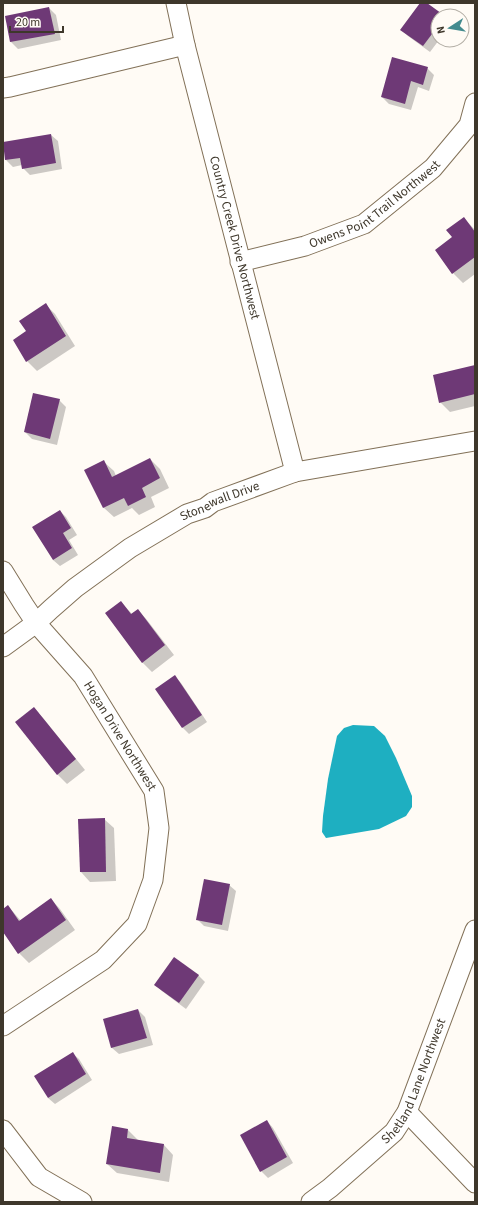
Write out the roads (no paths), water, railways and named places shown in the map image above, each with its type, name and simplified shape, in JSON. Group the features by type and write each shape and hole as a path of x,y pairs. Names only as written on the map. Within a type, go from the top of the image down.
{"street":[{"name":"Country Creek Drive Northwest","path":"176,3 185,45 240,262 295,472"},
{"path":"3,88 185,45"},
{"name":"Owens Point Trail Northwest","path":"240,262 305,246 364,224 433,168 469,125 475,102"},
{"name":"Stonewall Drive","path":"3,647 36,623 75,588 130,548 187,514 205,508 213,502 295,472 475,440"},
{"name":"Hogan Drive Northwest","path":"3,571 36,623 83,676 154,792 159,828 153,880 136,924 103,960 3,1026"},
{"name":"Shetland Lane Northwest","path":"311,1202 330,1188 394,1132 407,1112 475,930"},
{"path":"407,1112 475,1183"},
{"path":"3,1130 39,1177 82,1202"}],"water":[{"path":"353,725 374,726 385,736 412,796 412,807 406,816 379,829 326,838 322,832 323,816 328,779 337,736 344,728"}]}
